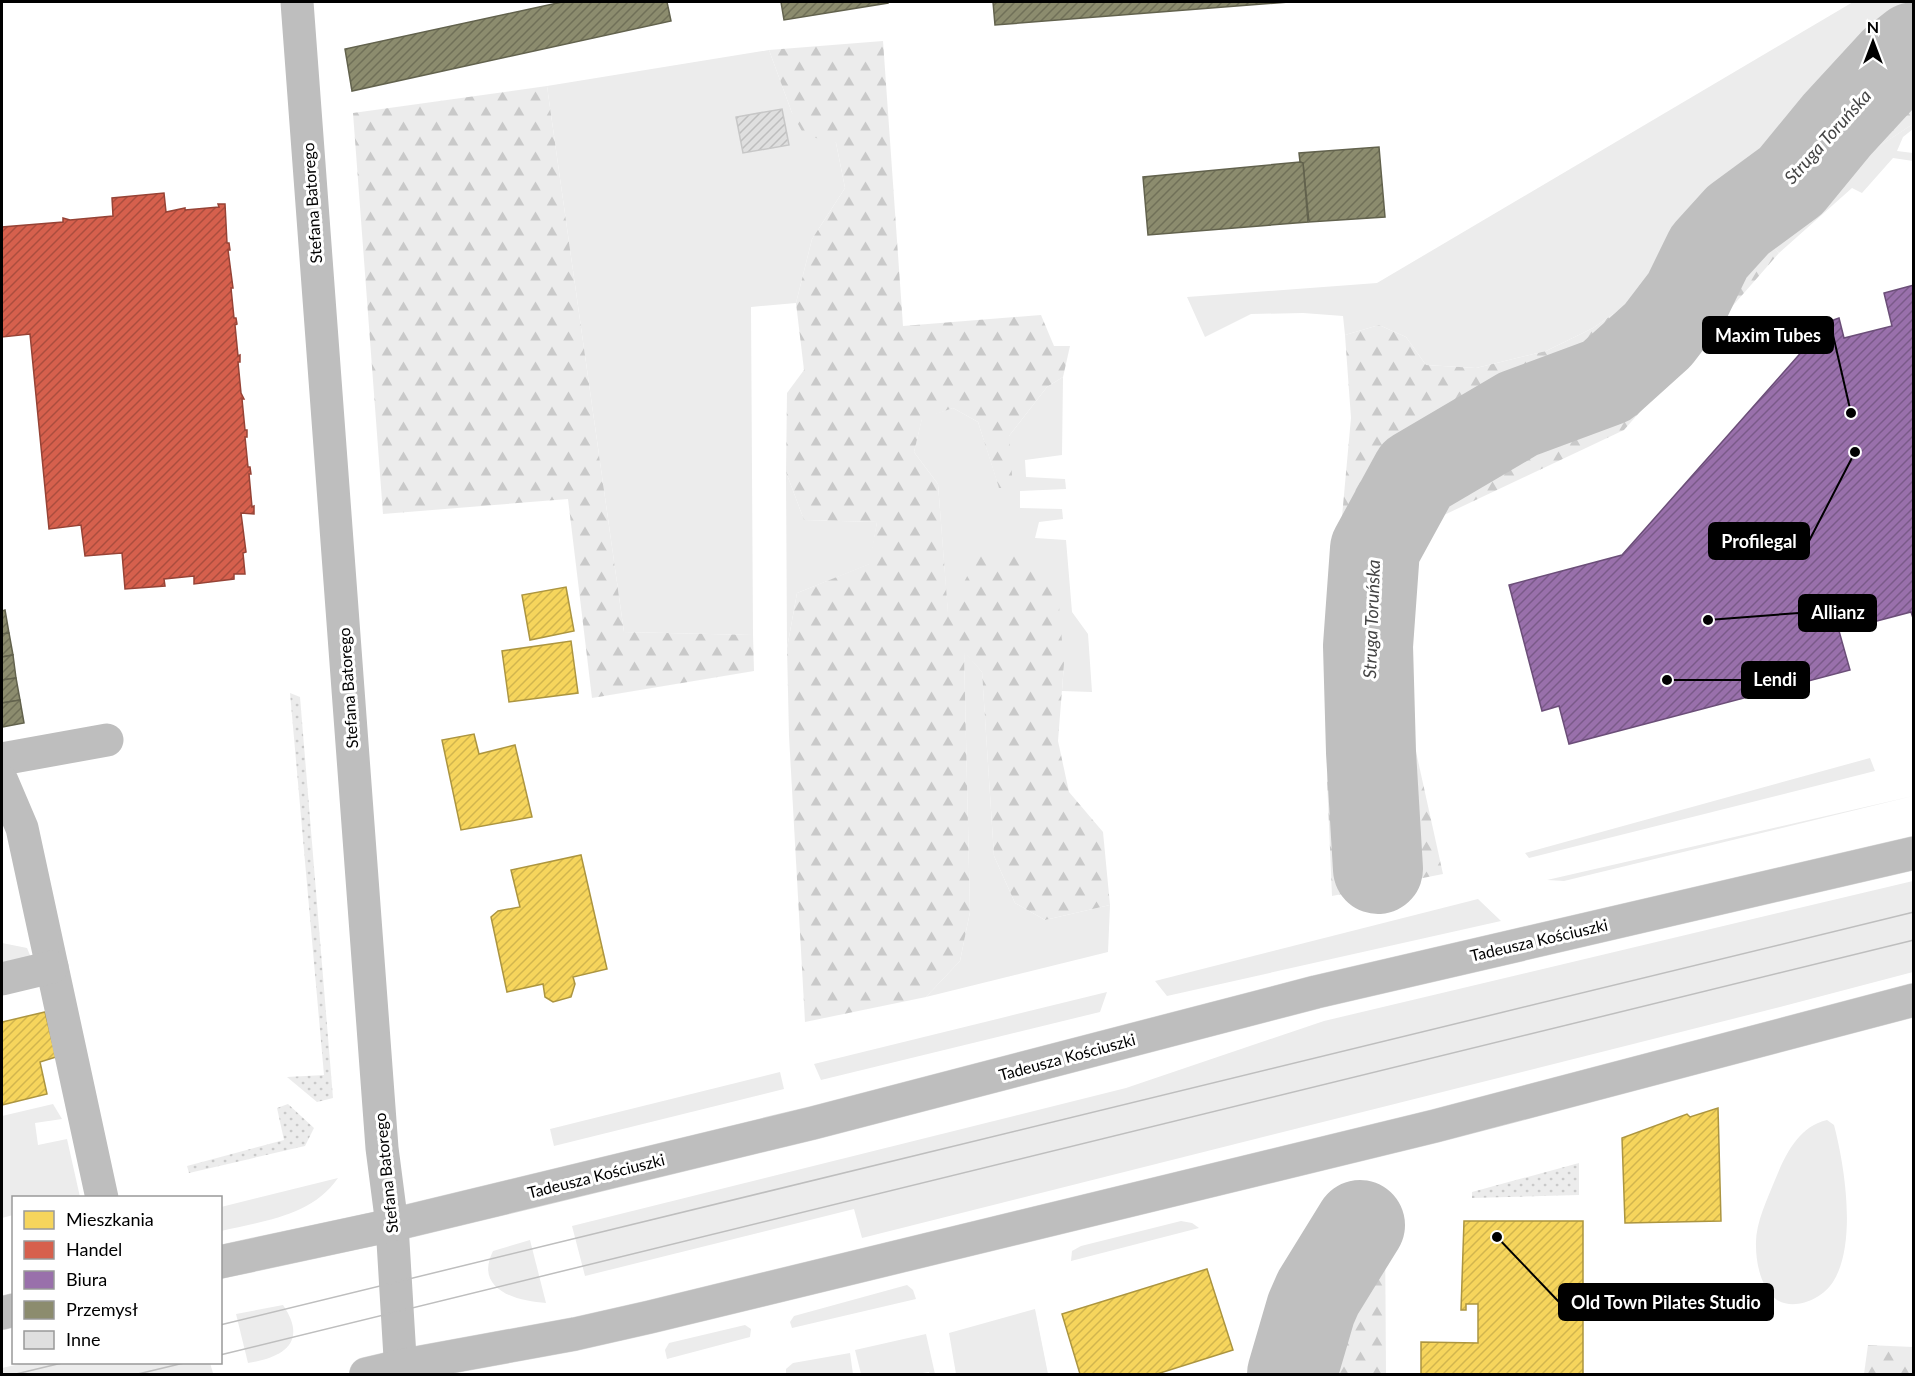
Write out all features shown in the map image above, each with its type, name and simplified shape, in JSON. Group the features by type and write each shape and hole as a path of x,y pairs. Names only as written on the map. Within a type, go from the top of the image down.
{"main road":[{"name":"Stefana Batorego","path":"297,2 382,1148 392,1225 401,1370"},
{"path":"2,759 107,741"},
{"path":"2,781 22,828 102,1196"},
{"name":"Tadeusza Kościuszki","path":"222,1262 392,1225 813,1123 1316,992 1914,853"},
{"path":"2,979 52,967"},
{"path":"366,1374 401,1370 650,1317 1435,1126 1914,1000"}],"green space":[{"path":"1853,2 1913,2 1913,39 1894,32 1840,66 1754,179 1681,241 1645,292 1593,328 1546,351 1476,368 1426,365 1406,337 1379,325 1345,335 1343,316 1303,313 1251,314 1205,337 1187,297 1377,283"},
{"path":"1895,31 1913,39 1913,124 1790,205 1767,239 1779,253 1624,430 1408,532 1392,643 1443,874 1332,896 1327,779 1333,615 1351,418 1345,335 1379,325 1406,337 1426,365 1476,368 1546,351 1593,328 1645,292 1681,241 1754,179 1840,66"},
{"path":"883,41 903,326 1041,315 1054,346 1070,346 1063,377 1047,387 1009,436 1013,488 999,488 978,422 953,408 922,419 914,452 938,484 948,612 978,556 1019,549 1058,595 1064,664 1058,741 1069,792 1103,832 1110,905 1045,920 1015,903 994,856 982,672 964,652 970,912 960,961 926,997 805,1022 789,736 787,648 797,593 869,564 877,522 804,520 786,472 787,393 804,370 796,303 812,239 845,188 836,143 804,135 792,113 769,50"},
{"path":"769,50 792,113 836,143 845,188 812,239 796,303 751,307 753,635 624,632 547,86"},
{"path":"547,86 624,632 753,635 754,671 592,698 568,499 383,514 353,113"},
{"path":"1913,124 1913,129 1903,137 1897,151 1913,153 1913,161 1893,158 1862,193 1852,188 1779,253 1767,239 1789,205"},
{"path":"1063,377 1062,455 1025,460 1026,477 1065,479 1066,489 1020,491 1020,508 1062,509 1063,519 1039,522 1035,538 1066,540 1072,612 1088,634 1092,692 1062,691 1064,664 948,614 938,484 914,452 922,418 953,408 978,422 999,487 1009,436 1047,387"},
{"path":"786,472 804,520 877,522 870,564 797,593 787,648"},
{"path":"964,651 982,672 994,856 1015,903 1045,920 1110,905 1108,952 926,997 960,961 970,912"},
{"path":"290,693 300,697 333,1098 317,1102 287,1077 324,1075"},
{"path":"1870,758 1875,771 1529,858 1525,853"},
{"path":"1913,796 1564,881 1547,880"},
{"path":"1913,881 1913,972 862,1238 854,1209 585,1276 572,1226 1126,1088 1324,1021"},
{"path":"1478,899 1501,921 1167,996 1155,981"},
{"path":"2,943 27,948 32,960 2,967"},
{"path":"1107,992 1100,1012 821,1080 814,1064"},
{"path":"780,1072 784,1089 554,1146 550,1129"},
{"path":"53,1104 62,1119 35,1123 38,1145 67,1139 80,1196 12,1196 12,1215 2,1218 2,1116"},
{"path":"288,1104 314,1128 305,1146 189,1173 187,1166 284,1140 277,1108"},
{"path":"1827,1120 1834,1125 1845,1183 1847,1227 1845,1247 1833,1282 1822,1294 1800,1304 1784,1303 1772,1295 1760,1275 1756,1253 1757,1229 1765,1204 1788,1152 1808,1128"},
{"path":"1579,1163 1579,1195 1472,1198 1472,1192"},
{"path":"338,1178 315,1201 301,1209 270,1220 222,1231 222,1207"},
{"path":"1181,1221 1192,1223 1199,1228 1071,1261 1072,1251 1081,1246"},
{"path":"1385,1223 1386,1374 1264,1374 1290,1281"},
{"path":"530,1240 546,1303 511,1296 493,1284 489,1275 489,1264 493,1251"},
{"path":"907,1285 913,1290 916,1299 792,1328 790,1322 794,1316"},
{"path":"283,1305 293,1329 288,1346 272,1357 248,1363 236,1314"},
{"path":"1035,1309 1048,1374 956,1374 949,1333"},
{"path":"745,1325 751,1329 750,1337 667,1359 665,1350 669,1343"},
{"path":"926,1334 935,1374 929,1372 861,1374 855,1350"},
{"path":"1868,1345 1913,1347 1913,1374 1864,1374"},
{"path":"850,1353 853,1374 786,1374 786,1369 793,1363"},
{"path":"20,1364 210,1364 213,1373 2,1374 2,1368"}],"building: Mieszkania":[{"path":"566,587 574,631 530,640 522,595"},
{"path":"571,641 578,693 509,702 502,651"},
{"path":"474,734 479,754 515,745 532,817 461,830 442,740"},
{"path":"581,855 607,969 573,977 575,984 571,997 553,1002 545,997 543,984 507,992 491,917 498,911 520,907 511,870"},
{"path":"45,1012 56,1057 40,1062 47,1094 2,1105 2,1022"},
{"path":"1718,1108 1721,1221 1625,1223 1622,1138 1687,1114 1690,1117"},
{"path":"1464,1221 1583,1221 1583,1374 1421,1374 1421,1342 1478,1343 1478,1304 1466,1304 1466,1310 1461,1310"},
{"path":"1207,1269 1233,1350 1157,1374 1080,1374 1062,1314"}],"building: Handel":[{"path":"164,193 166,212 185,208 185,210 219,207 218,204 225,204 233,288 231,288 234,318 237,324 235,325 238,356 240,355 240,362 238,362 241,393 244,399 242,399 245,430 247,430 247,437 245,437 254,514 241,513 246,552 243,553 245,574 234,574 234,579 194,584 194,576 164,579 165,586 125,589 122,553 85,556 81,525 49,529 30,334 2,337 2,227 63,222 63,218 70,220 113,216 112,198"}],"building: Biura":[{"path":"1914,285 1914,621 1911,612 1839,631 1850,670 1569,744 1559,706 1542,711 1509,585 1622,555 1828,322 1839,318 1844,338 1892,326 1884,293"}],"building: Przemysł":[{"path":"562,2 667,2 671,21 352,91 345,49"},
{"path":"781,2 888,2 888,3 784,20"},
{"path":"993,2 1289,2 995,25"},
{"path":"1379,147 1385,217 1309,222 1303,163 1300,162 1299,153"},
{"path":"1303,163 1308,222 1148,235 1143,177"},
{"path":"5,610 9,633 2,634 2,611"},
{"path":"9,633 13,655 2,657 2,634"},
{"path":"13,655 16,678 2,680 2,657"},
{"path":"16,678 20,700 2,703 2,680"},
{"path":"20,700 24,723 2,727 2,703"}],"building: Inne":[{"path":"782,109 789,145 743,153 736,117"}],"waterway":[{"name":"Struga Toruńska","path":"1378,869 1368,646 1375,549 1416,474 1518,414 1607,381 1658,335 1687,297 1709,252 1738,220 1791,181 1837,125 1895,62 1914,47"},
{"name":"Struga Toruńska","path":"1292,1374 1318,1293 1360,1225"}],"tram line":[{"path":"222,1325 1914,912"},
{"path":"222,1355 1914,940"},
{"path":"16,1374 58,1364"},
{"path":"138,1374 180,1364"}],"place":[{"name":"Maxim Tubes","path":"1851,413"},
{"name":"Profilegal","path":"1855,452"},
{"name":"Allianz","path":"1708,620"},
{"name":"Lendi","path":"1667,680"},
{"name":"Old Town Pilates Studio","path":"1497,1237"}]}
